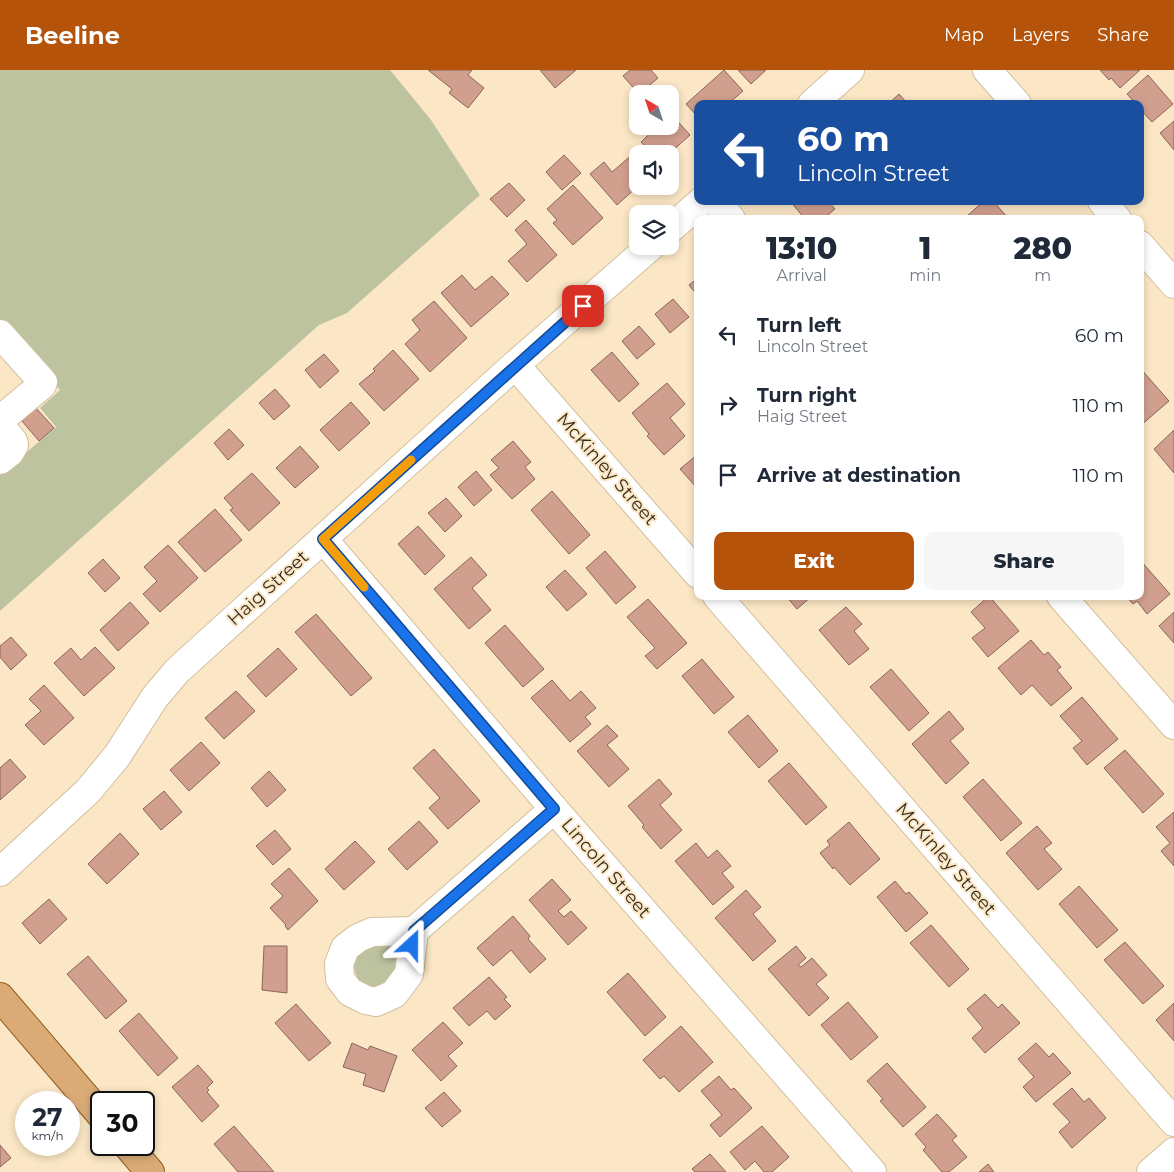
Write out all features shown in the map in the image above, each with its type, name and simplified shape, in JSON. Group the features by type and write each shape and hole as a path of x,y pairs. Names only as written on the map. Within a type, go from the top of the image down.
{"main road":[{"path":"0,997 90,1102"},
{"path":"136,1156 150,1172"}],"street":[{"path":"816,100 850,70"},
{"path":"987,70 1013,100"},
{"path":"679,221 697,205"},
{"path":"719,205 728,215"},
{"path":"1105,205 1114,215"},
{"path":"1144,250 1174,284"},
{"name":"Haig Street","path":"0,872 88,791 117,756 155,696 177,670 515,365 641,255"},
{"path":"0,334 43,382 42,386 0,420"},
{"name":"McKinley Street","path":"515,365 694,569"},
{"path":"0,426 13,440 14,445 10,452 0,460"},
{"name":"Lincoln Street","path":"323,539 554,809 872,1172"},
{"name":"McKinley Street","path":"720,600 1174,1122"},
{"path":"1065,600 1174,725"},
{"path":"414,931 554,809"},
{"path":"1151,1172 1174,1152"}],"green space":[{"path":"0,70 390,70 431,120 480,195 347,313 319,325 0,611 0,475 56,427 40,408 60,390 0,323"},
{"path":"392,945 397,949 395,969 390,982 374,988 359,981 354,962 356,956 361,951 367,949"}],"building":[{"path":"428,70 472,70 468,75 484,88 468,108 449,93 452,89"},
{"path":"540,70 576,70 555,88"},
{"path":"630,70 651,70 658,78 650,85 631,85 623,76"},
{"path":"724,70 743,91 733,100 694,100 694,113 686,104"},
{"path":"738,70 766,70 751,84"},
{"path":"1100,70 1140,70 1120,88"},
{"path":"1148,75 1173,104 1152,122 1144,113 1144,100 1132,100 1127,94"},
{"path":"899,94 904,100 892,100"},
{"path":"1174,121 1174,150 1160,133"},
{"path":"679,123 690,135 679,145 644,145 641,142 648,135 679,135"},
{"path":"564,155 581,173 562,190 546,172"},
{"path":"629,157 629,194 617,205 590,174 604,162 612,172"},
{"path":"509,183 525,200 507,217 490,199"},
{"path":"573,185 603,218 573,245 553,223 557,220 547,209"},
{"path":"793,205 832,205 835,209 828,215 802,215"},
{"path":"979,205 997,205 1005,215 968,215"},
{"path":"526,220 557,255 527,282 508,261 527,244 515,230"},
{"path":"462,275 475,290 492,276 509,294 471,327 441,293"},
{"path":"694,281 694,291 689,285"},
{"path":"673,299 689,317 670,333 655,314"},
{"path":"434,301 467,338 430,372 405,344 420,330 412,320"},
{"path":"639,326 655,344 637,359 622,341"},
{"path":"393,350 419,379 384,411 359,384 375,371 373,369"},
{"path":"612,352 639,384 619,402 591,370"},
{"path":"324,354 339,371 320,388 305,370"},
{"path":"1144,373 1169,401 1144,423"},
{"path":"667,383 685,404 670,418 685,436 664,455 647,436 649,434 632,413"},
{"path":"275,389 290,406 274,420 259,403"},
{"path":"351,402 370,423 339,451 320,430"},
{"path":"36,408 54,428 39,441 22,421"},
{"path":"229,429 244,445 228,460 214,443"},
{"path":"1174,430 1174,473 1154,449"},
{"path":"513,441 531,462 525,467 535,479 512,499 490,475 499,468 491,460"},
{"path":"300,446 319,467 295,488 276,468"},
{"path":"694,457 694,485 680,469"},
{"path":"476,471 492,490 474,506 458,487"},
{"path":"252,473 280,503 249,531 230,510 233,508 224,498"},
{"path":"552,491 590,535 569,554 531,510"},
{"path":"446,498 462,516 445,532 428,513"},
{"path":"215,509 242,540 205,572 178,542"},
{"path":"418,526 445,556 425,575 398,544"},
{"path":"168,545 198,578 160,612 143,594 157,581 144,567"},
{"path":"605,551 636,587 616,604 586,568"},
{"path":"471,557 487,575 472,588 491,610 469,629 434,589"},
{"path":"103,559 120,578 105,592 88,573"},
{"path":"1144,565 1170,594 1147,614 1137,601 1133,604 1130,600 1144,600"},
{"path":"565,570 587,594 567,611 546,587"},
{"path":"648,599 687,643 657,669 645,656 655,648 627,617"},
{"path":"789,600 807,600 797,609"},
{"path":"984,600 992,600 1019,631 988,657 972,638 985,628 971,612"},
{"path":"130,602 149,623 118,651 100,630"},
{"path":"846,607 862,624 854,631 869,649 849,665 819,630"},
{"path":"1174,612 1174,643 1159,626"},
{"path":"316,614 372,678 351,696 295,632"},
{"path":"505,625 544,669 523,687 485,643"},
{"path":"11,637 27,655 11,670 0,657 0,646"},
{"path":"1031,640 1044,655 1048,652 1061,667 1057,670 1072,688 1051,706 1032,685 1021,695 998,668"},
{"path":"95,647 115,668 84,696 54,663 71,648 81,660"},
{"path":"278,648 297,669 266,697 247,676"},
{"path":"702,659 734,697 714,714 682,676"},
{"path":"891,669 929,713 909,731 870,687"},
{"path":"552,680 570,701 581,691 596,708 585,717 591,724 570,742 531,698"},
{"path":"44,685 74,718 44,745 25,725 41,711 29,699"},
{"path":"236,691 255,711 224,739 205,718"},
{"path":"1082,697 1118,739 1087,765 1073,748 1082,741 1060,716"},
{"path":"949,711 964,729 950,741 969,763 946,784 912,744"},
{"path":"748,715 778,751 759,768 728,732"},
{"path":"607,725 618,736 607,745 629,769 609,787 577,751"},
{"path":"201,742 220,763 189,791 170,770"},
{"path":"434,749 480,801 448,829 429,808 440,798 413,768"},
{"path":"1125,750 1164,794 1143,813 1104,768"},
{"path":"10,759 26,777 0,800 0,768"},
{"path":"789,763 827,807 806,825 768,781"},
{"path":"269,771 286,790 267,807 251,788"},
{"path":"659,779 672,794 660,805 682,830 661,849 642,827 644,825 628,806"},
{"path":"983,779 1022,823 1001,841 963,797"},
{"path":"164,791 182,812 161,830 143,809"},
{"path":"1174,812 1174,866 1161,851 1170,843 1156,827"},
{"path":"419,821 438,842 407,870 388,849"},
{"path":"849,822 880,859 850,885 820,853 830,845 827,841"},
{"path":"1037,826 1052,843 1044,849 1062,869 1038,890 1006,853"},
{"path":"275,830 291,849 273,865 256,846"},
{"path":"120,833 139,854 107,884 88,864"},
{"path":"355,841 375,862 344,890 325,869"},
{"path":"696,843 708,858 717,850 731,866 722,873 734,887 713,905 675,861"},
{"path":"289,868 318,901 288,930 286,925 270,908 283,896 271,884"},
{"path":"552,879 571,900 558,911 564,917 571,911 587,928 568,945 529,900"},
{"path":"895,881 906,894 909,892 928,913 906,932 877,897"},
{"path":"1079,886 1118,930 1097,948 1059,904"},
{"path":"746,890 761,907 753,914 776,941 753,961 715,918"},
{"path":"49,899 67,919 40,944 22,923"},
{"path":"513,916 530,936 528,939 546,959 530,973 511,950 493,966 477,948"},
{"path":"931,925 969,969 949,987 910,943"},
{"path":"1125,942 1164,986 1143,1004 1104,960"},
{"path":"264,946 287,946 287,993 262,990"},
{"path":"796,946 806,958 798,965 801,967 812,958 827,975 816,984 829,998 809,1016 768,969"},
{"path":"88,956 127,1001 106,1019 67,974"},
{"path":"628,973 666,1017 645,1036 607,992"},
{"path":"489,977 507,997 504,999 511,1006 495,1020 487,1011 469,1026 453,1008"},
{"path":"985,994 998,1008 1002,1004 1020,1023 985,1053 972,1038 983,1028 967,1009"},
{"path":"848,1002 878,1037 851,1060 821,1025"},
{"path":"1174,1003 1174,1041 1156,1020"},
{"path":"296,1004 331,1043 309,1061 275,1023"},
{"path":"139,1013 178,1058 158,1076 119,1031"},
{"path":"443,1022 463,1043 448,1056 457,1066 441,1081 412,1050"},
{"path":"681,1026 713,1062 679,1092 664,1076 660,1079 643,1060"},
{"path":"352,1043 368,1050 370,1046 397,1056 384,1092 363,1085 366,1074 343,1067"},
{"path":"1036,1043 1049,1057 1053,1053 1071,1073 1036,1102 1023,1087 1034,1077 1018,1059"},
{"path":"887,1063 926,1107 903,1127 880,1101 883,1099 867,1081"},
{"path":"198,1065 213,1082 207,1088 209,1090 207,1092 219,1106 202,1122 172,1087"},
{"path":"719,1076 731,1090 734,1088 752,1108 720,1137 710,1125 722,1115 701,1091"},
{"path":"1072,1088 1084,1102 1089,1098 1106,1118 1072,1148 1059,1132 1070,1122 1053,1104"},
{"path":"444,1092 461,1111 442,1127 425,1108"},
{"path":"937,1114 957,1136 952,1140 967,1157 949,1172 942,1172 923,1150 926,1147 915,1134"},
{"path":"234,1126 274,1172 238,1172 214,1144"},
{"path":"762,1126 789,1157 772,1172 764,1172 755,1161 745,1170 730,1152"},
{"path":"0,1145 11,1158 0,1167"},
{"path":"710,1154 726,1172 695,1172 692,1169"},
{"path":"988,1164 994,1172 979,1172"}],"slow traffic":[{"path":"364,587 323,539 411,460"}],"route":[{"path":"412,945 414,931 554,809 323,539 583,306"}]}
